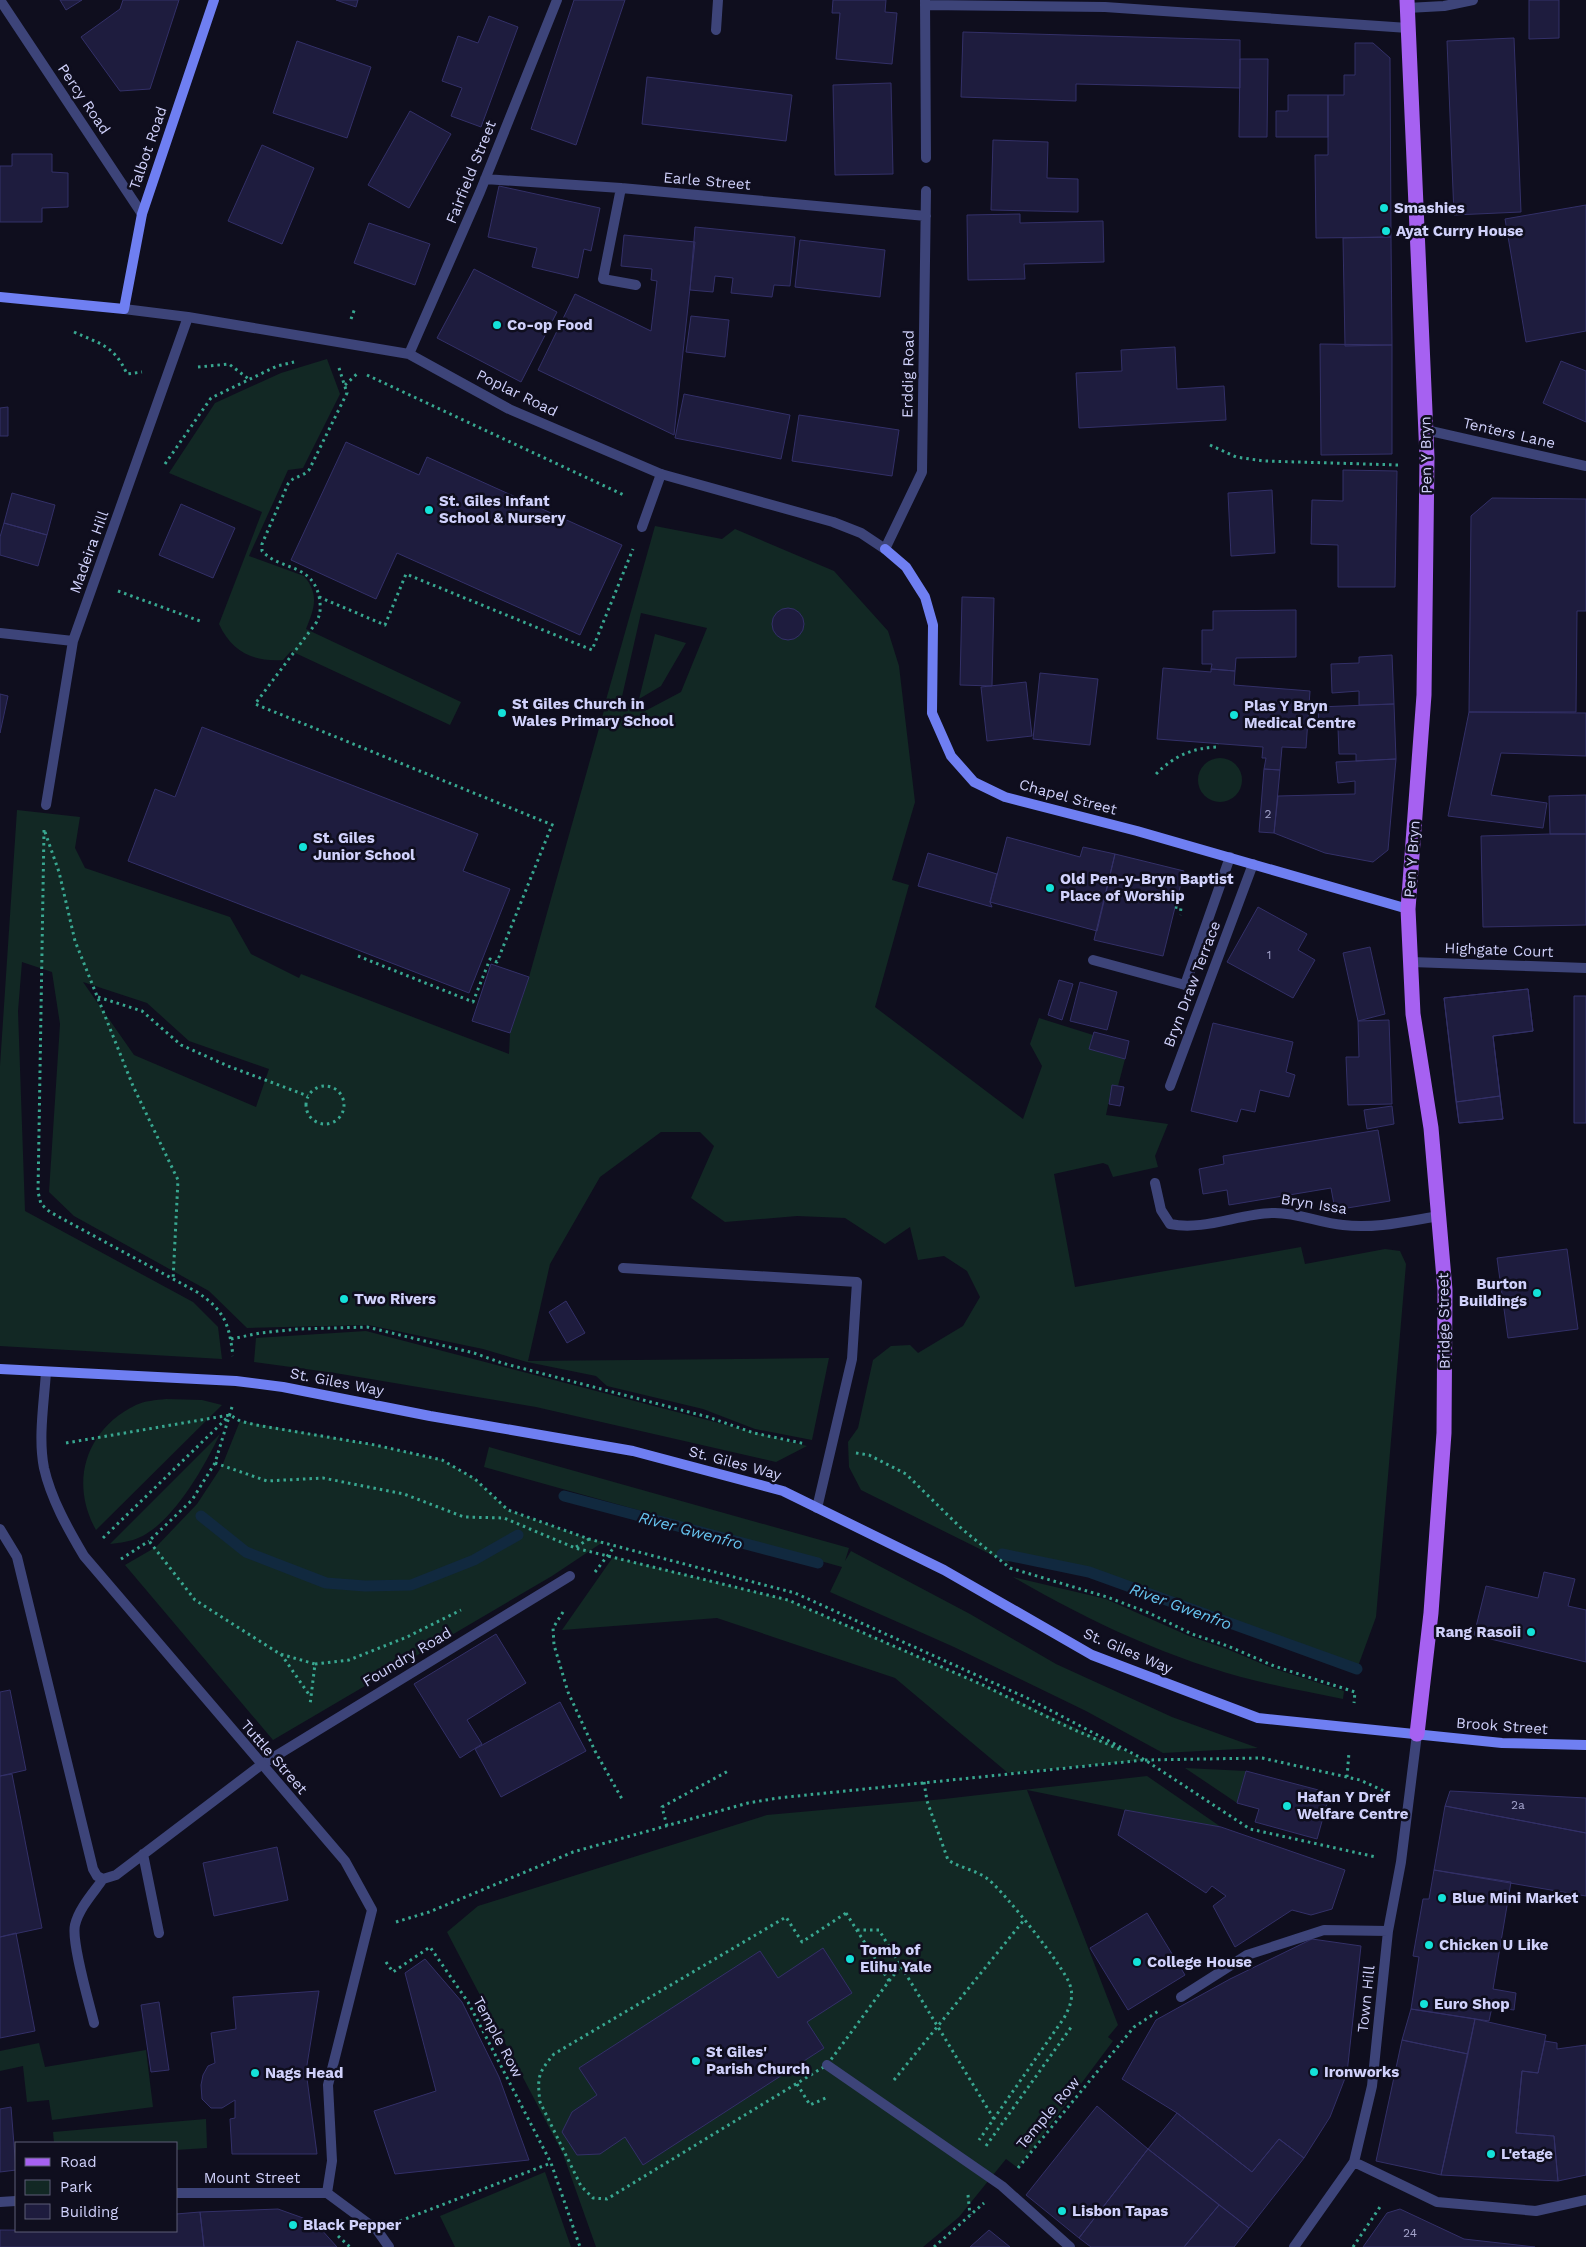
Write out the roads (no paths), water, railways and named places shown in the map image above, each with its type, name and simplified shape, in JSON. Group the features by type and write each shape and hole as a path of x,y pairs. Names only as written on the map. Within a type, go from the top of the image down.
{"main road":[{"name":"Talbot Road","path":"124,310 142,214 214,0"},
{"name":"Pen Y Bryn","path":"1407,4 1427,458 1424,695 1408,909"},
{"path":"0,297 124,310"},
{"name":"Chapel Street","path":"885,549 906,567 924,597 933,625 932,713 951,756 974,782 1005,796 1230,857 1408,909"},
{"name":"Bridge Street","path":"1408,909 1413,1014 1431,1128 1446,1290 1444,1433 1432,1613 1417,1734"},
{"name":"St. Giles Way","path":"0,1369 236,1380 633,1451 783,1491 944,1570 1092,1655 1258,1718 1417,1734"},
{"name":"Brook Street","path":"1417,1734 1502,1743 1586,1745"}],"street":[{"name":"Percy Road","path":"0,0 142,214"},
{"name":"Fairfield Street","path":"409,354 485,179 557,0"},
{"path":"716,30 718,0"},
{"path":"1407,4 1444,6 1473,0"},
{"path":"926,158 925,3 1104,3 1408,28"},
{"name":"Earle Street","path":"485,179 621,188 926,216"},
{"path":"621,188 603,279 636,285"},
{"name":"Erddig Road","path":"885,549 922,472 926,191"},
{"name":"Poplar Road","path":"124,310 188,317 409,354 509,409 661,474 833,522 861,533 885,549"},
{"name":"Madeira Hill","path":"46,804 73,641 188,317"},
{"name":"Tenters Lane","path":"1426,430 1586,466"},
{"path":"642,527 661,474"},
{"path":"0,633 73,641"},
{"path":"1093,960 1185,984 1230,857"},
{"name":"Bryn Draw Terrace","path":"1170,1086 1253,864"},
{"name":"Highgate Court","path":"1411,962 1586,968"},
{"name":"Bryn Issa","path":"1155,1184 1161,1210 1170,1224 1185,1227 1270,1213 1287,1213 1323,1222 1359,1226 1439,1216"},
{"path":"623,1268 857,1282 852,1358 817,1508"},
{"name":"Tuttle Street","path":"46,1372 42,1446 44,1468 67,1528 84,1556 99,1574 345,1861 372,1910 328,2085 332,2161 327,2193"},
{"path":"0,1529 17,1557 93,1870 97,1876 103,1879 82,1909 75,1924 75,1939 94,2023"},
{"name":"Foundry Road","path":"103,1879 116,1875 261,1765 570,1576"},
{"name":"Town Hill","path":"1294,2247 1354,2162 1372,2086 1388,1931 1401,1862 1417,1734"},
{"path":"143,1854 159,1933"},
{"path":"1181,1997 1248,1955 1324,1930 1388,1931"},
{"path":"827,2065 1002,2186 1070,2247"},
{"path":"1354,2162 1437,2202 1536,2211 1586,2200"},
{"name":"Mount Street","path":"178,2193 327,2193"},
{"path":"327,2193 377,2230 389,2247"},
{"path":"0,2202 15,2201"}],"waterway":[{"name":"River Gwenfro","path":"564,1496 818,1563"},
{"name":"River Gwenfro","path":"201,1516 246,1552 326,1583 365,1586 411,1585 474,1560 518,1535"},
{"name":"River Gwenfro","path":"1002,1554 1089,1572 1357,1669"}],"place":[{"name":"Smashies","path":"1384,208"},
{"name":"Ayat Curry House","path":"1386,231"},
{"name":"Co-op Food","path":"497,325"},
{"name":"St. Giles Infant School & Nursery","path":"429,510"},
{"name":"St Giles Church in Wales Primary School","path":"502,713"},
{"name":"Plas Y Bryn Medical Centre","path":"1234,715"},
{"name":"St. Giles Junior School","path":"303,847"},
{"name":"Old Pen-y-Bryn Baptist Place of Worship","path":"1050,888"},
{"name":"Burton Buildings","path":"1537,1293"},
{"name":"Two Rivers","path":"344,1299"},
{"name":"Rang Rasoii","path":"1531,1632"},
{"name":"Hafan Y Dref Welfare Centre","path":"1287,1806"},
{"name":"Blue Mini Market","path":"1442,1898"},
{"name":"Chicken U Like","path":"1429,1945"},
{"name":"Tomb of Elihu Yale","path":"850,1959"},
{"name":"College House","path":"1137,1962"},
{"name":"Euro Shop","path":"1424,2004"},
{"name":"St Giles' Parish Church","path":"696,2061"},
{"name":"Ironworks","path":"1314,2072"},
{"name":"Nags Head","path":"255,2073"},
{"name":"L'etage","path":"1491,2154"},
{"name":"Lisbon Tapas","path":"1062,2211"},
{"name":"Black Pepper","path":"293,2225"}]}
